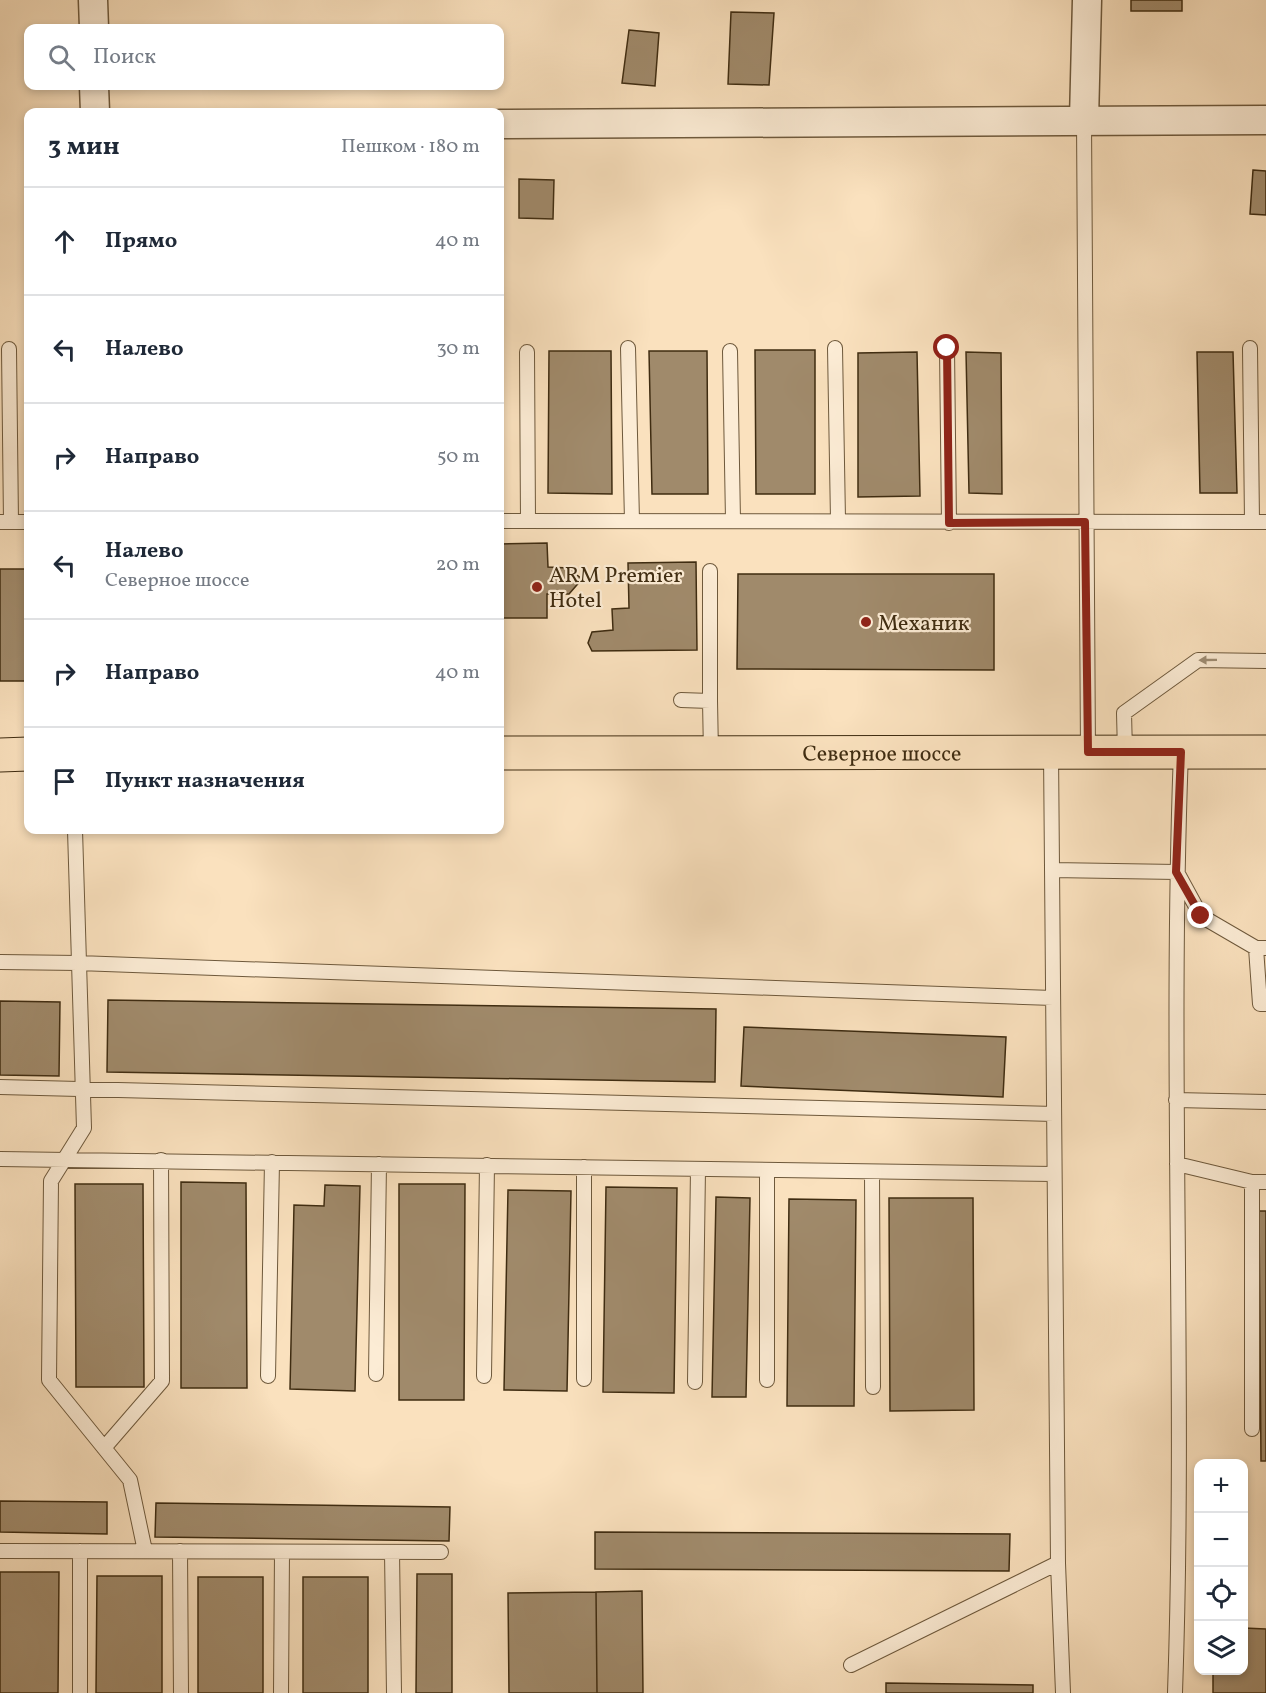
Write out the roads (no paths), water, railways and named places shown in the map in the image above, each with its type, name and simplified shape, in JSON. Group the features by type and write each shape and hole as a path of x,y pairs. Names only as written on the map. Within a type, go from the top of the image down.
{"main road":[{"name":"Северное шоссе","path":"504,753 1266,752"},
{"path":"0,754 24,754"}],"street":[{"path":"93,0 94,24"},
{"path":"1084,120 1087,0"},
{"path":"94,90 94,108"},
{"path":"504,124 1266,120"}],"lane":[{"path":"1084,120 1088,752"},
{"path":"628,348 632,521"},
{"path":"836,348 838,520"},
{"path":"947,348 949,523"},
{"path":"504,521 1259,522 1250,348"},
{"path":"9,349 6,522 24,522"},
{"path":"730,351 733,520"},
{"path":"527,352 528,521"},
{"path":"710,571 711,753"},
{"path":"1125,752 1124,713 1198,660 1266,661"},
{"path":"681,700 710,700"},
{"path":"1051,752 1058,1563 1063,1693"},
{"path":"1175,1693 1180,1548 1176,872 1181,752"},
{"path":"75,834 84,1128 51,1181 49,1380 130,1480 145,1551"},
{"path":"1052,870 1176,872"},
{"path":"1176,872 1201,916 1261,948 1260,1004 1266,1004"},
{"path":"0,962 1053,998"},
{"path":"0,1087 1054,1114"},
{"path":"1176,1100 1266,1102"},
{"path":"0,1159 1054,1174"},
{"path":"104,1448 162,1381 161,1160"},
{"path":"268,1377 272,1162"},
{"path":"376,1374 379,1164"},
{"path":"1177,1164 1259,1182 1252,1429"},
{"path":"484,1376 487,1166"},
{"path":"584,1167 584,1379"},
{"path":"695,1382 698,1169"},
{"path":"767,1170 767,1380"},
{"path":"872,1172 873,1387"},
{"path":"0,1551 441,1552"},
{"path":"80,1551 80,1693"},
{"path":"180,1551 181,1693"},
{"path":"281,1693 282,1552"},
{"path":"392,1552 394,1693"},
{"path":"851,1665 1058,1563"}],"place":[{"name":"ARM Premier Hotel","path":"537,587"},
{"name":"Механик","path":"866,622"}]}
